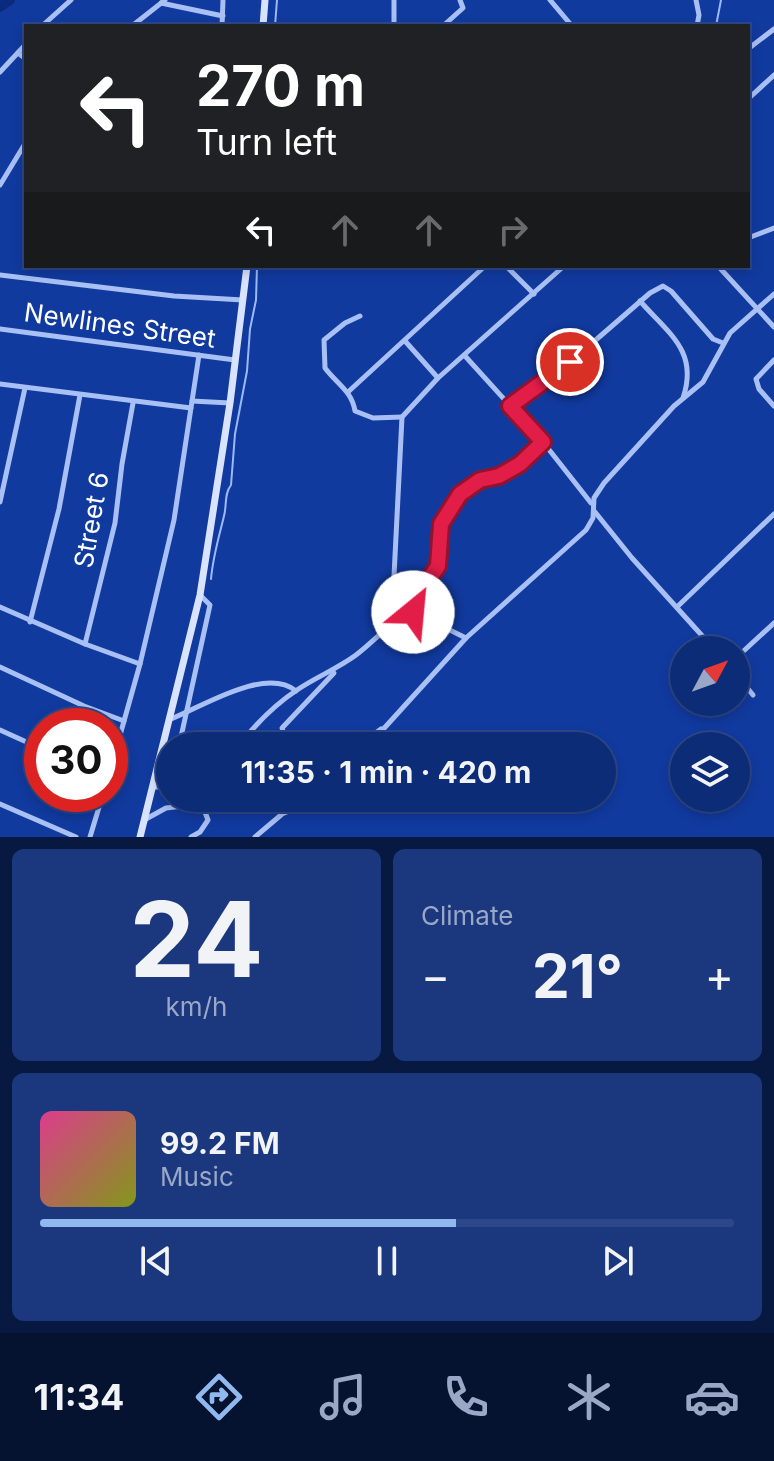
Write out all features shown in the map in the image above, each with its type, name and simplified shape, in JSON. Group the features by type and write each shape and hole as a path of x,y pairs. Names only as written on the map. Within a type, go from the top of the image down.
{"street":[{"path":"44,24 71,0"},
{"path":"222,24 223,0"},
{"path":"263,24 265,0"},
{"path":"394,0 394,24"},
{"path":"445,24 463,8 460,0"},
{"path":"550,0 569,24"},
{"path":"696,0 697,24"},
{"path":"135,24 163,2 223,16"},
{"path":"750,47 774,29"},
{"path":"0,72 24,46"},
{"path":"18,53 24,58"},
{"path":"750,97 774,75"},
{"path":"0,185 24,145"},
{"path":"750,237 774,228"},
{"path":"140,837 200,595 230,403 247,268"},
{"path":"348,392 483,268"},
{"path":"510,268 534,294"},
{"path":"395,603 395,521 402,417 438,378 562,268"},
{"path":"720,268 774,327"},
{"path":"0,275 174,296 243,300"},
{"path":"510,406 560,371 657,288 666,287 713,339 723,343"},
{"path":"381,732 466,638 586,530 593,518 593,507 612,473 703,382 730,333 774,294"},
{"path":"640,301 686,355 688,375 682,400"},
{"path":"360,316 345,323 323,343 325,368 348,392 355,411 367,417 402,417"},
{"name":"Newlines Street","path":"0,329 235,360"},
{"path":"405,341 438,378"},
{"path":"128,708 174,520 199,355"},
{"path":"465,356 543,442 632,558 703,636"},
{"path":"774,360 756,379 759,389 774,406"},
{"path":"0,384 133,403 230,403"},
{"path":"0,502 25,388"},
{"path":"30,622 59,509 80,395"},
{"name":"Street 6","path":"85,644 115,523 133,403"},
{"path":"413,612 417,597 438,566 441,524 460,494 480,480 499,476 520,464 543,442"},
{"path":"677,607 774,514"},
{"path":"182,732 210,605 200,595"},
{"path":"395,603 401,603 405,608 466,638"},
{"path":"395,603 389,611 396,619"},
{"path":"0,607 30,622 140,664"},
{"path":"250,732 262,717 296,691 338,669 376,641 396,619 404,616 405,608"},
{"path":"750,645 774,623"},
{"path":"0,667 89,708"},
{"path":"283,732 282,728 338,669"},
{"path":"171,719 231,691 259,685 290,686 296,691"},
{"path":"750,691 753,695"},
{"path":"378,732 389,724"},
{"path":"0,730 24,741"},
{"path":"0,804 76,837"},
{"path":"90,837 98,812"},
{"path":"146,819 159,812"},
{"path":"191,837 200,832 208,820 206,812"},
{"path":"255,837 288,812"},
{"path":"263,837 268,827"}],"waterway":[{"path":"0,7 10,0"},
{"path":"275,24 277,0"},
{"path":"716,24 721,0"},
{"path":"211,579 226,496 231,485 235,434 256,300 257,268"}],"route":[{"path":"413,612 417,597 438,566 441,524 460,494 484,478 508,472 543,442 510,406 570,362"}]}
